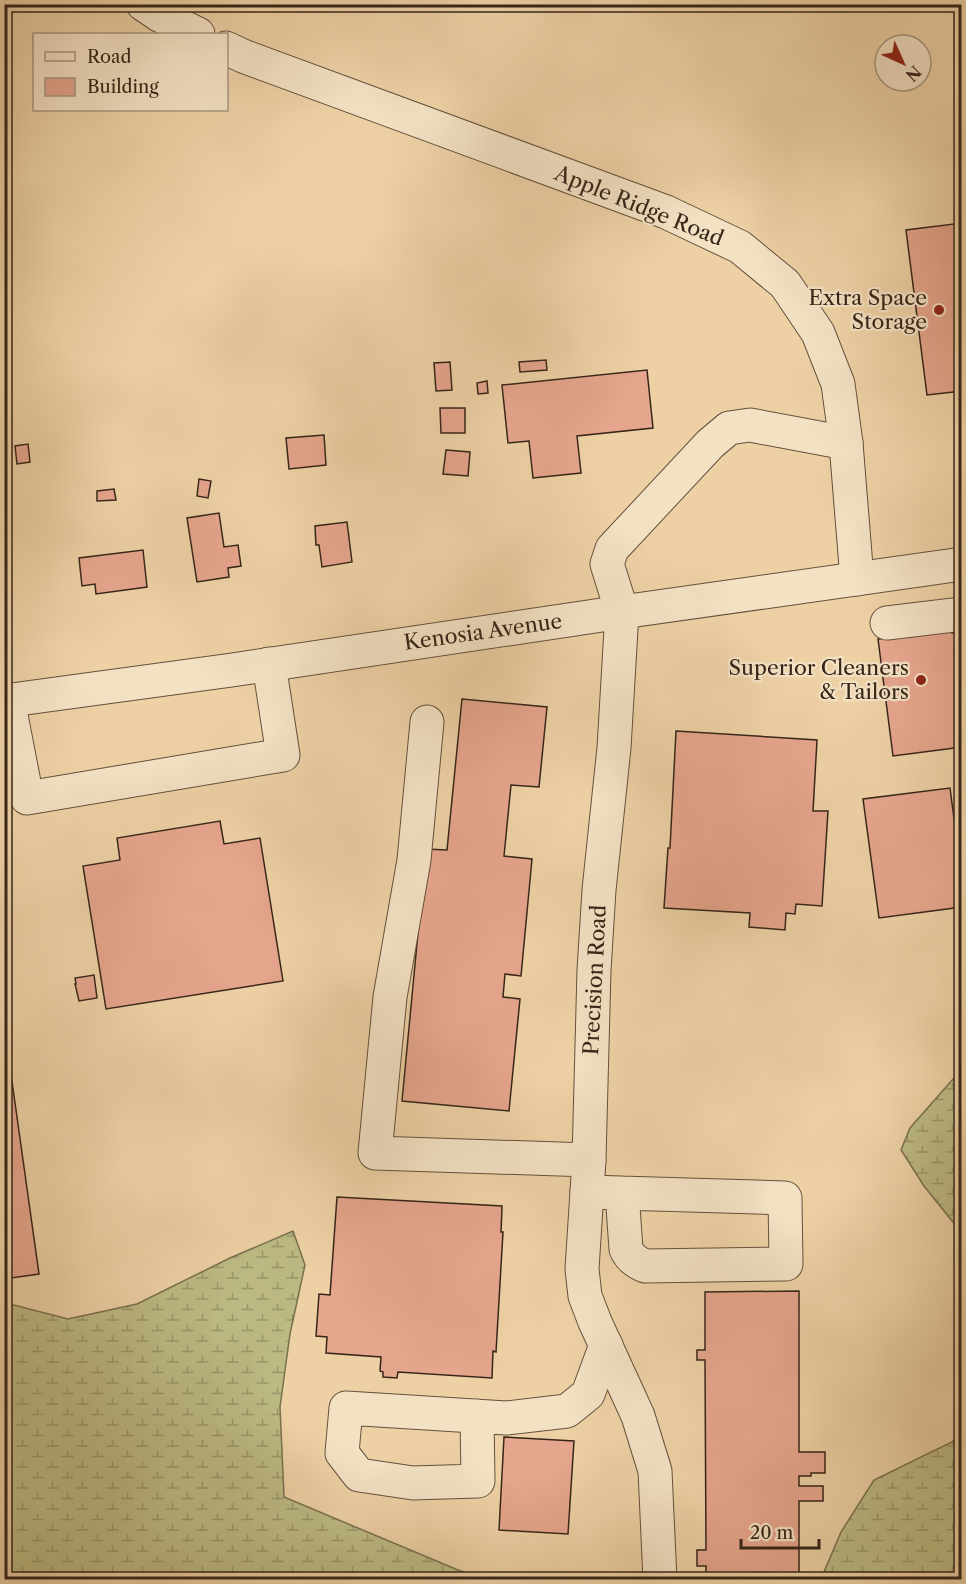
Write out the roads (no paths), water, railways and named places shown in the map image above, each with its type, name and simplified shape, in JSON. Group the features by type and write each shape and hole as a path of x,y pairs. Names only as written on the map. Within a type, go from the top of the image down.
{"street":[{"path":"143,4 159,15 196,33"},
{"name":"Apple Ridge Road","path":"228,49 666,212 740,247 785,284 818,333 838,384 846,443 857,579"},
{"path":"622,612 607,564 612,549 710,444 729,428 750,425 846,443"},
{"name":"Kenosia Avenue","path":"6,701 962,564"},
{"name":"Precision Road","path":"622,612 614,748 599,890 594,970 588,1176 582,1269 585,1296 638,1416 655,1471 660,1580"},
{"path":"887,623 962,614"},
{"path":"6,701 27,798 283,755 269,664"},
{"path":"428,722 414,860 390,997 375,1153 588,1176 622,1193 785,1197 786,1264 645,1266 629,1256 626,1249 622,1193"},
{"path":"477,1416 506,1418 567,1411 588,1394 606,1345"}],"place":[{"name":"Extra Space Storage","path":"939,310"},
{"name":"Superior Cleaners & Tailors","path":"921,680"}]}
